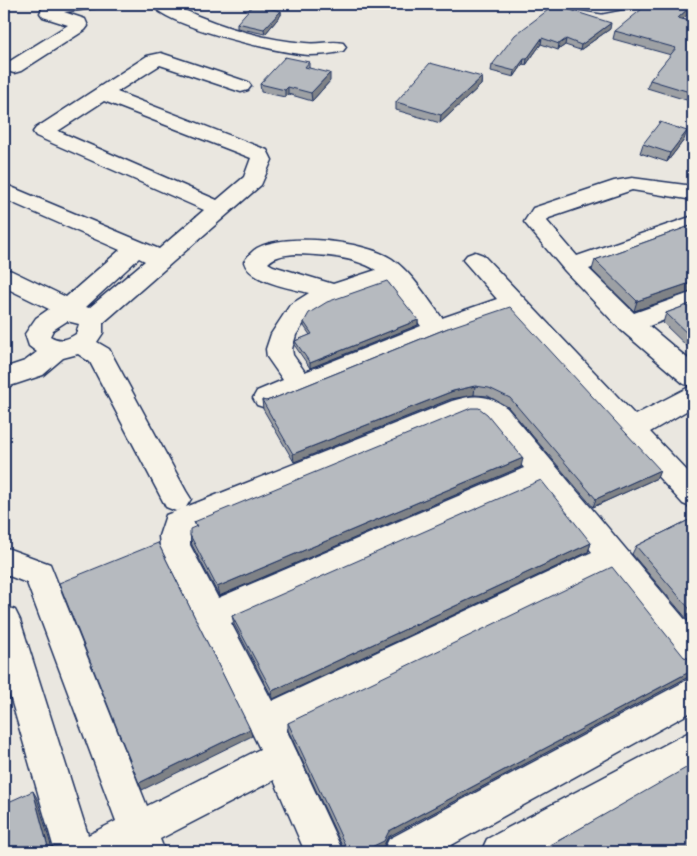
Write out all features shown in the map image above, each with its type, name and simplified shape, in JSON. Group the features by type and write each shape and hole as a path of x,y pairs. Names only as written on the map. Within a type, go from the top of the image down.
{"street":[{"path":"14,67 79,26 79,23 49,13 49,11 70,5 89,4"},
{"path":"160,4 185,16 252,39 308,49 337,47"},
{"path":"574,4 602,8 622,4"},
{"path":"220,209 43,132 144,64 161,59 241,86"},
{"path":"4,378 34,368 253,180 262,160 260,154 102,93"},
{"path":"693,193 632,184 541,213 535,219 535,224 630,324 693,377"},
{"path":"4,191 162,259"},
{"path":"573,266 693,223"},
{"path":"333,292 265,272 256,266 256,262 262,255 281,247 301,245 364,256 382,263 393,273 436,329"},
{"path":"65,312 136,248"},
{"path":"475,260 693,496"},
{"path":"299,383 280,357 281,340 299,311 317,299 333,292 393,273"},
{"path":"4,277 58,303 65,312"},
{"path":"630,324 693,300"},
{"path":"266,398 436,329 514,302"},
{"path":"4,358 67,338 85,315 76,312 65,312 52,316 42,324 38,332 67,338 100,356 176,499"},
{"path":"632,429 693,395"},
{"path":"324,852 282,757 175,546 176,524 473,404 488,408 497,415 693,653"},
{"path":"212,616 545,472"},
{"path":"264,722 614,556"},
{"path":"4,560 40,574 125,843 282,757"},
{"path":"4,620 74,852"},
{"path":"402,852 693,693"},
{"path":"500,852 693,747"}],"building":[{"path":"556,4 566,4 564,8 611,23 581,45 566,39 559,44 542,38 527,59 524,59 515,71 492,65 515,35"},
{"path":"648,4 693,4 678,18 693,22 693,93 650,80 676,48 615,31"},
{"path":"253,5 281,11 264,29 237,23"},
{"path":"285,57 309,62 305,67 330,73 311,93 288,87 285,90 260,84"},
{"path":"430,63 482,77 441,115 396,102"},
{"path":"660,122 687,131 670,153 643,144"},
{"path":"693,225 693,282 637,301 595,260"},
{"path":"387,281 418,320 310,363 295,341 312,334 304,322 309,313 327,302"},
{"path":"693,303 693,339 666,313"},
{"path":"510,307 660,470 596,499 510,398 489,388 475,386 453,391 293,454 262,400 266,401 275,398 448,328"},
{"path":"471,408 479,408 487,414 523,458 217,587 190,535 190,529 197,526 194,522"},
{"path":"541,480 591,543 272,691 232,616"},
{"path":"693,518 693,613 636,546"},
{"path":"158,543 250,729 139,783 59,583"},
{"path":"612,567 684,657 693,660 693,670 389,831 384,841 361,852 342,852 340,848 344,848 345,845 288,723"},
{"path":"693,764 693,852 539,852"},
{"path":"33,791 48,847 57,848 59,852 4,852 4,804"}]}
